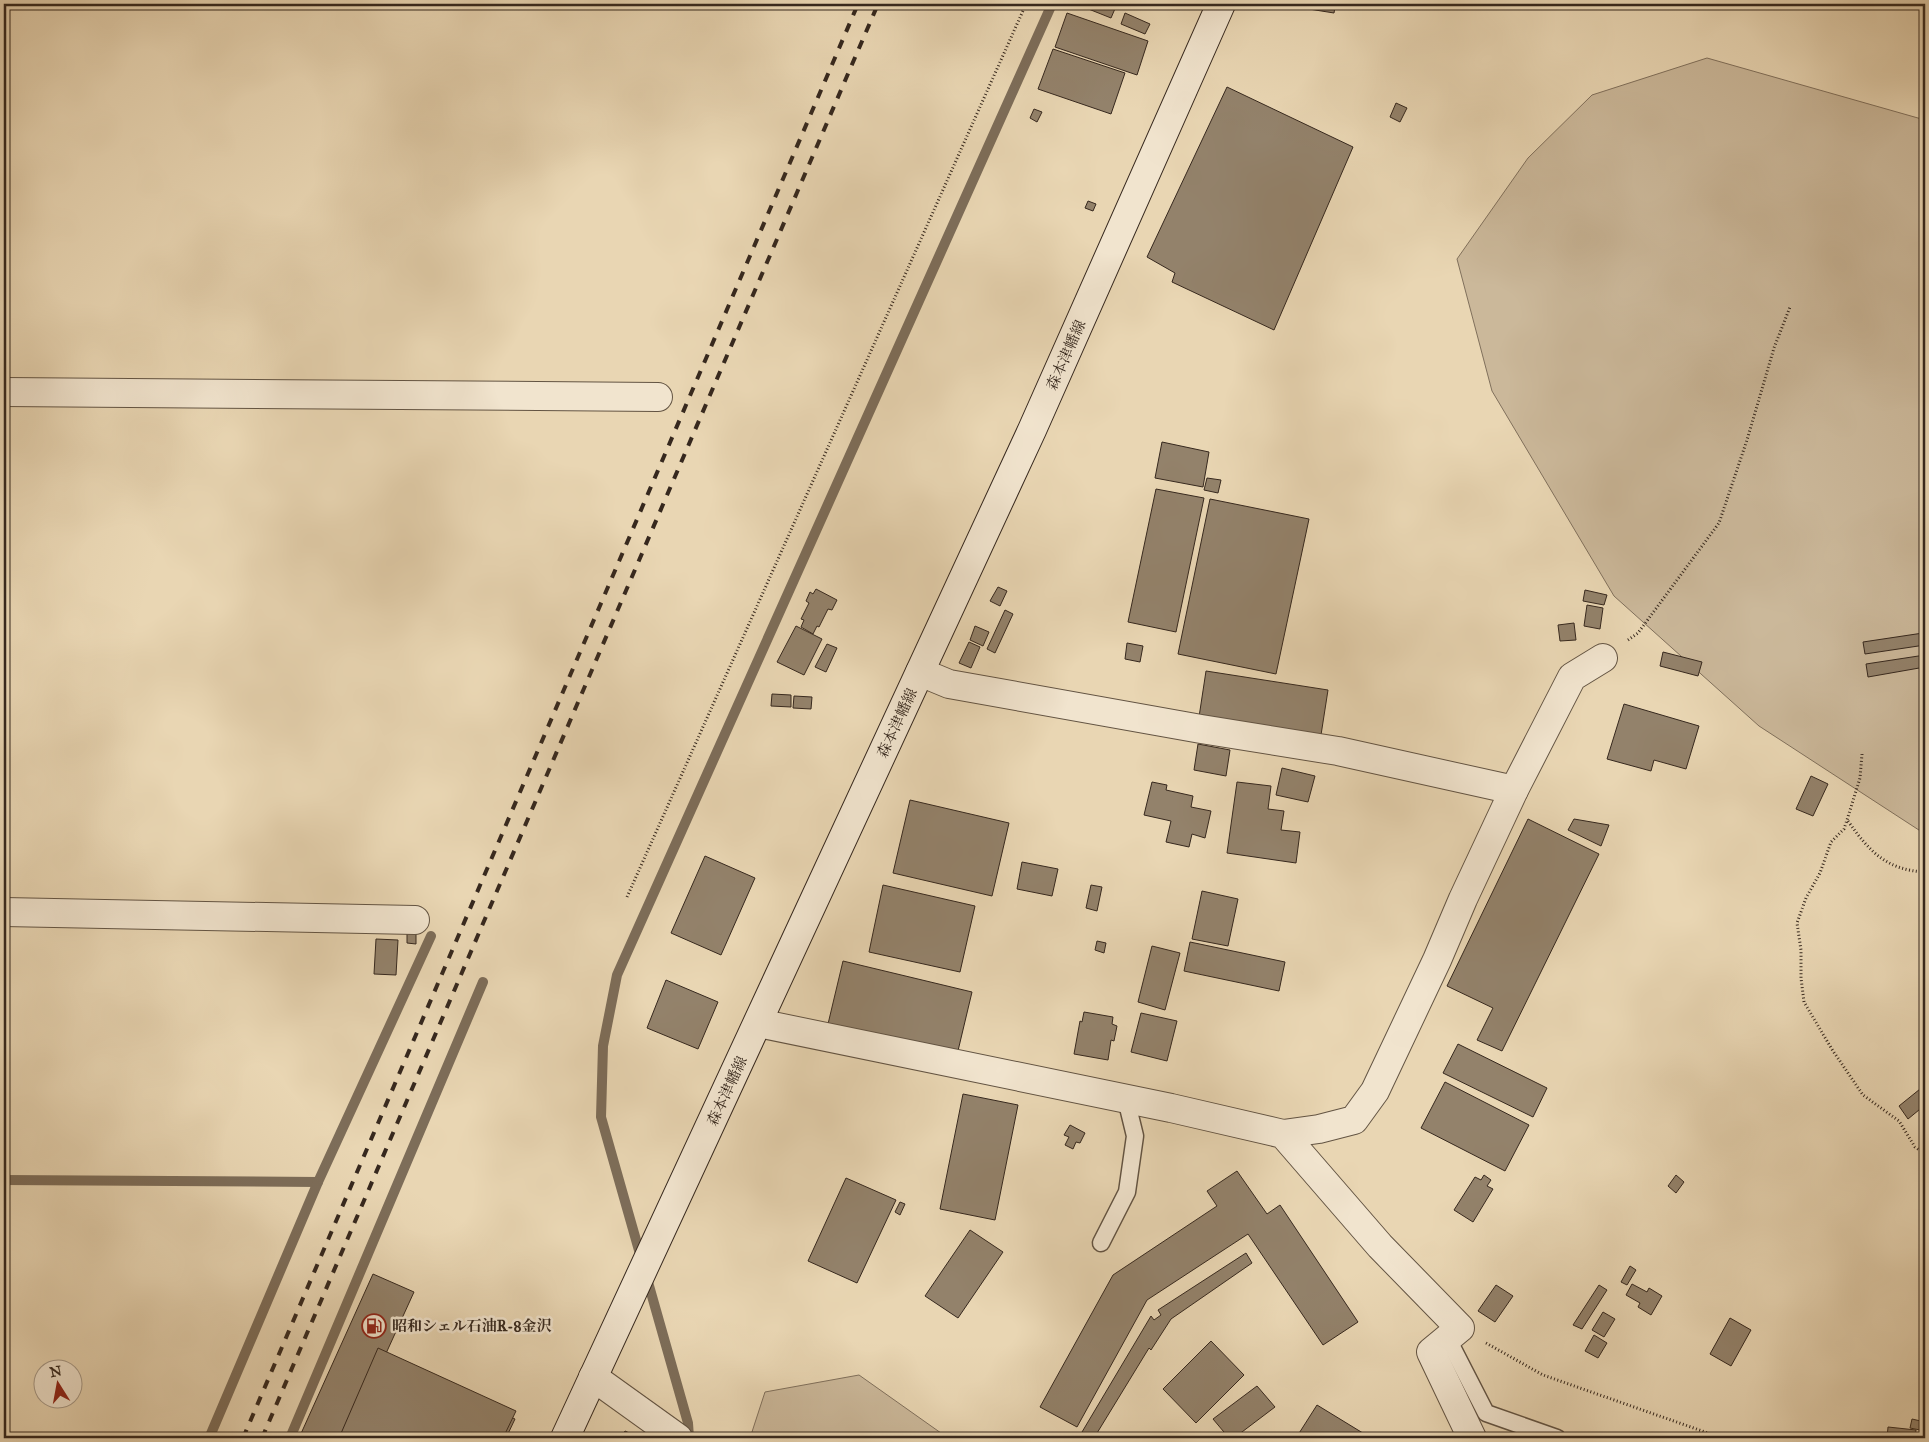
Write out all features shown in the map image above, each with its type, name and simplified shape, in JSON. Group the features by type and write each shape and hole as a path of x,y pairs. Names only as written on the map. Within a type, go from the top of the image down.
{"street":[{"name":"森本津幡線","path":"565,1438 1032,430 1221,4"},
{"path":"4,392 658,398"},
{"path":"758,1023 1126,1099 1283,1134 1319,1129 1354,1120 1375,1091 1514,790 1572,677 1603,658"},
{"path":"920,672 949,684 1201,729 1338,751 1514,790"},
{"path":"4,912 415,920"},
{"path":"1283,1134 1454,1334 1431,1352 1472,1438"},
{"path":"594,1377 676,1436"}],"lane":[{"path":"1101,1243 1127,1192 1134,1136 1126,1099"},
{"path":"1454,1334 1486,1414 1556,1438"}],"path":[{"path":"627,897 1026,4"},
{"path":"1603,658 1638,633 1719,523 1747,440 1774,348 1790,308"},
{"path":"1862,754 1860,778 1844,829 1832,842 1820,873 1806,898 1796,923 1801,950 1801,978 1804,1002 1833,1052 1863,1095 1900,1121 1915,1147 1925,1154"},
{"path":"1847,820 1869,850 1893,865 1910,872 1925,872"},
{"path":"1454,1334 1543,1375 1722,1438"}],"shaded area":[{"path":"1707,58 1925,120 1925,834 1759,726 1614,596 1492,391 1457,259 1528,158 1592,95"},
{"path":"859,1375 948,1438 750,1438 765,1392"}],"building":[{"path":"1076,4 1117,4 1111,18"},
{"path":"1310,4 1335,7 1334,13 1309,9"},
{"path":"1067,13 1148,41 1137,75 1055,47"},
{"path":"1125,13 1150,24 1145,34 1121,24"},
{"path":"1053,49 1125,73 1111,114 1038,89"},
{"path":"1227,87 1353,147 1274,330 1172,282 1175,273 1147,257"},
{"path":"1396,103 1407,108 1400,122 1390,117"},
{"path":"1034,109 1042,112 1037,122 1030,118"},
{"path":"1088,201 1096,204 1093,211 1085,208"},
{"path":"1162,442 1209,452 1203,487 1155,478"},
{"path":"1207,478 1221,480 1218,493 1204,490"},
{"path":"1156,489 1204,498 1176,632 1128,622"},
{"path":"1210,499 1309,519 1276,674 1178,654"},
{"path":"998,587 1007,591 1000,606 990,601"},
{"path":"816,589 837,600 832,610 828,609 819,627 817,626 813,634 801,627 804,620 801,619 809,603 806,601 810,592 813,594"},
{"path":"1585,590 1607,595 1604,605 1583,601"},
{"path":"1587,605 1603,608 1600,629 1584,626"},
{"path":"1005,610 1013,614 995,653 987,649"},
{"path":"1574,623 1576,640 1560,641 1558,625"},
{"path":"796,626 822,639 804,675 777,662"},
{"path":"975,626 989,632 983,646 970,640"},
{"path":"1923,633 1925,645 1865,654 1863,642"},
{"path":"969,642 980,647 971,668 959,663"},
{"path":"1127,643 1143,646 1140,662 1125,659"},
{"path":"827,644 837,648 826,672 815,667"},
{"path":"1663,652 1702,662 1698,676 1660,666"},
{"path":"1925,655 1925,667 1868,677 1866,664"},
{"path":"1206,671 1328,690 1321,735 1199,717"},
{"path":"772,694 791,695 791,707 771,706"},
{"path":"794,696 812,697 811,709 793,708"},
{"path":"1624,704 1699,726 1686,769 1654,760 1651,771 1607,759"},
{"path":"1198,744 1230,750 1226,776 1194,770"},
{"path":"1282,768 1315,776 1308,802 1276,795"},
{"path":"1811,776 1828,784 1813,816 1796,809"},
{"path":"1152,782 1167,785 1166,790 1193,796 1191,807 1211,811 1205,838 1192,834 1189,847 1166,842 1171,821 1144,815"},
{"path":"1237,782 1271,786 1268,809 1284,811 1281,830 1300,832 1296,863 1227,853"},
{"path":"910,800 1009,823 992,896 893,873"},
{"path":"1528,819 1599,854 1502,1051 1477,1040 1493,1008 1447,986"},
{"path":"1574,819 1609,825 1601,846 1568,830"},
{"path":"705,856 755,878 721,955 671,933"},
{"path":"1022,862 1058,869 1052,896 1017,889"},
{"path":"883,885 975,906 960,972 869,952"},
{"path":"1091,885 1102,887 1097,911 1086,908"},
{"path":"1202,891 1238,899 1228,946 1192,939"},
{"path":"407,931 416,931 416,944 407,943"},
{"path":"376,939 398,940 396,975 374,974"},
{"path":"1097,941 1106,943 1104,953 1095,950"},
{"path":"1190,942 1285,962 1279,991 1184,971"},
{"path":"1152,946 1180,953 1165,1010 1138,1002"},
{"path":"843,961 972,992 957,1055 828,1024"},
{"path":"666,980 718,1002 698,1049 647,1028"},
{"path":"1084,1012 1113,1017 1112,1024 1117,1026 1114,1041 1111,1040 1108,1060 1074,1054 1080,1021 1082,1022"},
{"path":"1141,1013 1177,1021 1167,1061 1131,1052"},
{"path":"1458,1044 1547,1088 1533,1117 1443,1073"},
{"path":"1445,1082 1529,1125 1505,1171 1421,1128"},
{"path":"1925,1085 1925,1105 1908,1119 1899,1106"},
{"path":"963,1094 1018,1105 995,1220 940,1209"},
{"path":"1070,1125 1085,1133 1080,1143 1076,1142 1073,1149 1065,1145 1069,1137 1064,1135"},
{"path":"1237,1171 1267,1214 1280,1205 1358,1322 1323,1345 1248,1234 1147,1300 1077,1427 1040,1407 1113,1275 1217,1206 1207,1191"},
{"path":"1484,1175 1491,1180 1487,1186 1493,1189 1473,1222 1454,1210 1475,1177 1481,1180"},
{"path":"1676,1175 1684,1182 1676,1193 1668,1186"},
{"path":"846,1178 896,1200 857,1283 808,1261"},
{"path":"900,1202 905,1204 900,1215 895,1212"},
{"path":"970,1230 1003,1252 958,1318 925,1296"},
{"path":"1246,1253 1252,1263 1171,1319 1151,1350 1149,1348 1094,1438 1082,1432 1151,1316 1154,1320 1161,1315 1158,1310"},
{"path":"1630,1266 1636,1270 1627,1285 1621,1282"},
{"name":"昭和シェル石油R-8金沢","path":"373,1274 414,1292 383,1360 515,1419 506,1438 299,1438"},
{"path":"1632,1284 1647,1292 1649,1288 1662,1296 1651,1315 1638,1307 1640,1303 1626,1295"},
{"path":"1496,1285 1513,1296 1495,1322 1478,1311"},
{"path":"1599,1285 1607,1290 1582,1329 1573,1325"},
{"path":"1603,1312 1615,1319 1604,1337 1592,1330"},
{"path":"1730,1318 1751,1330 1731,1366 1710,1354"},
{"path":"1594,1335 1607,1343 1598,1358 1585,1351"},
{"path":"1211,1341 1244,1375 1196,1423 1163,1389"},
{"path":"378,1348 516,1411 503,1438 339,1438"},
{"path":"1257,1386 1275,1407 1234,1438 1229,1438 1213,1419"},
{"path":"1317,1405 1371,1438 1296,1438"},
{"path":"1912,1419 1925,1422 1925,1431 1910,1428"},
{"path":"1888,1427 1916,1430 1915,1438 1887,1438"},
{"path":"625,1431 640,1438 621,1438"}],"waterway":[{"path":"642,1261 601,1117 603,1046 617,975 1052,4"},
{"path":"210,1436 318,1182 431,936"},
{"path":"290,1438 483,982"},
{"path":"4,1180 318,1182"},
{"path":"646,1275 688,1423 689,1438"}],"railway":[{"path":"243,1438 858,4"},
{"path":"262,1438 878,4"}],"place":[{"name":"昭和シェル石油R-8金沢","path":"374,1326"}]}
